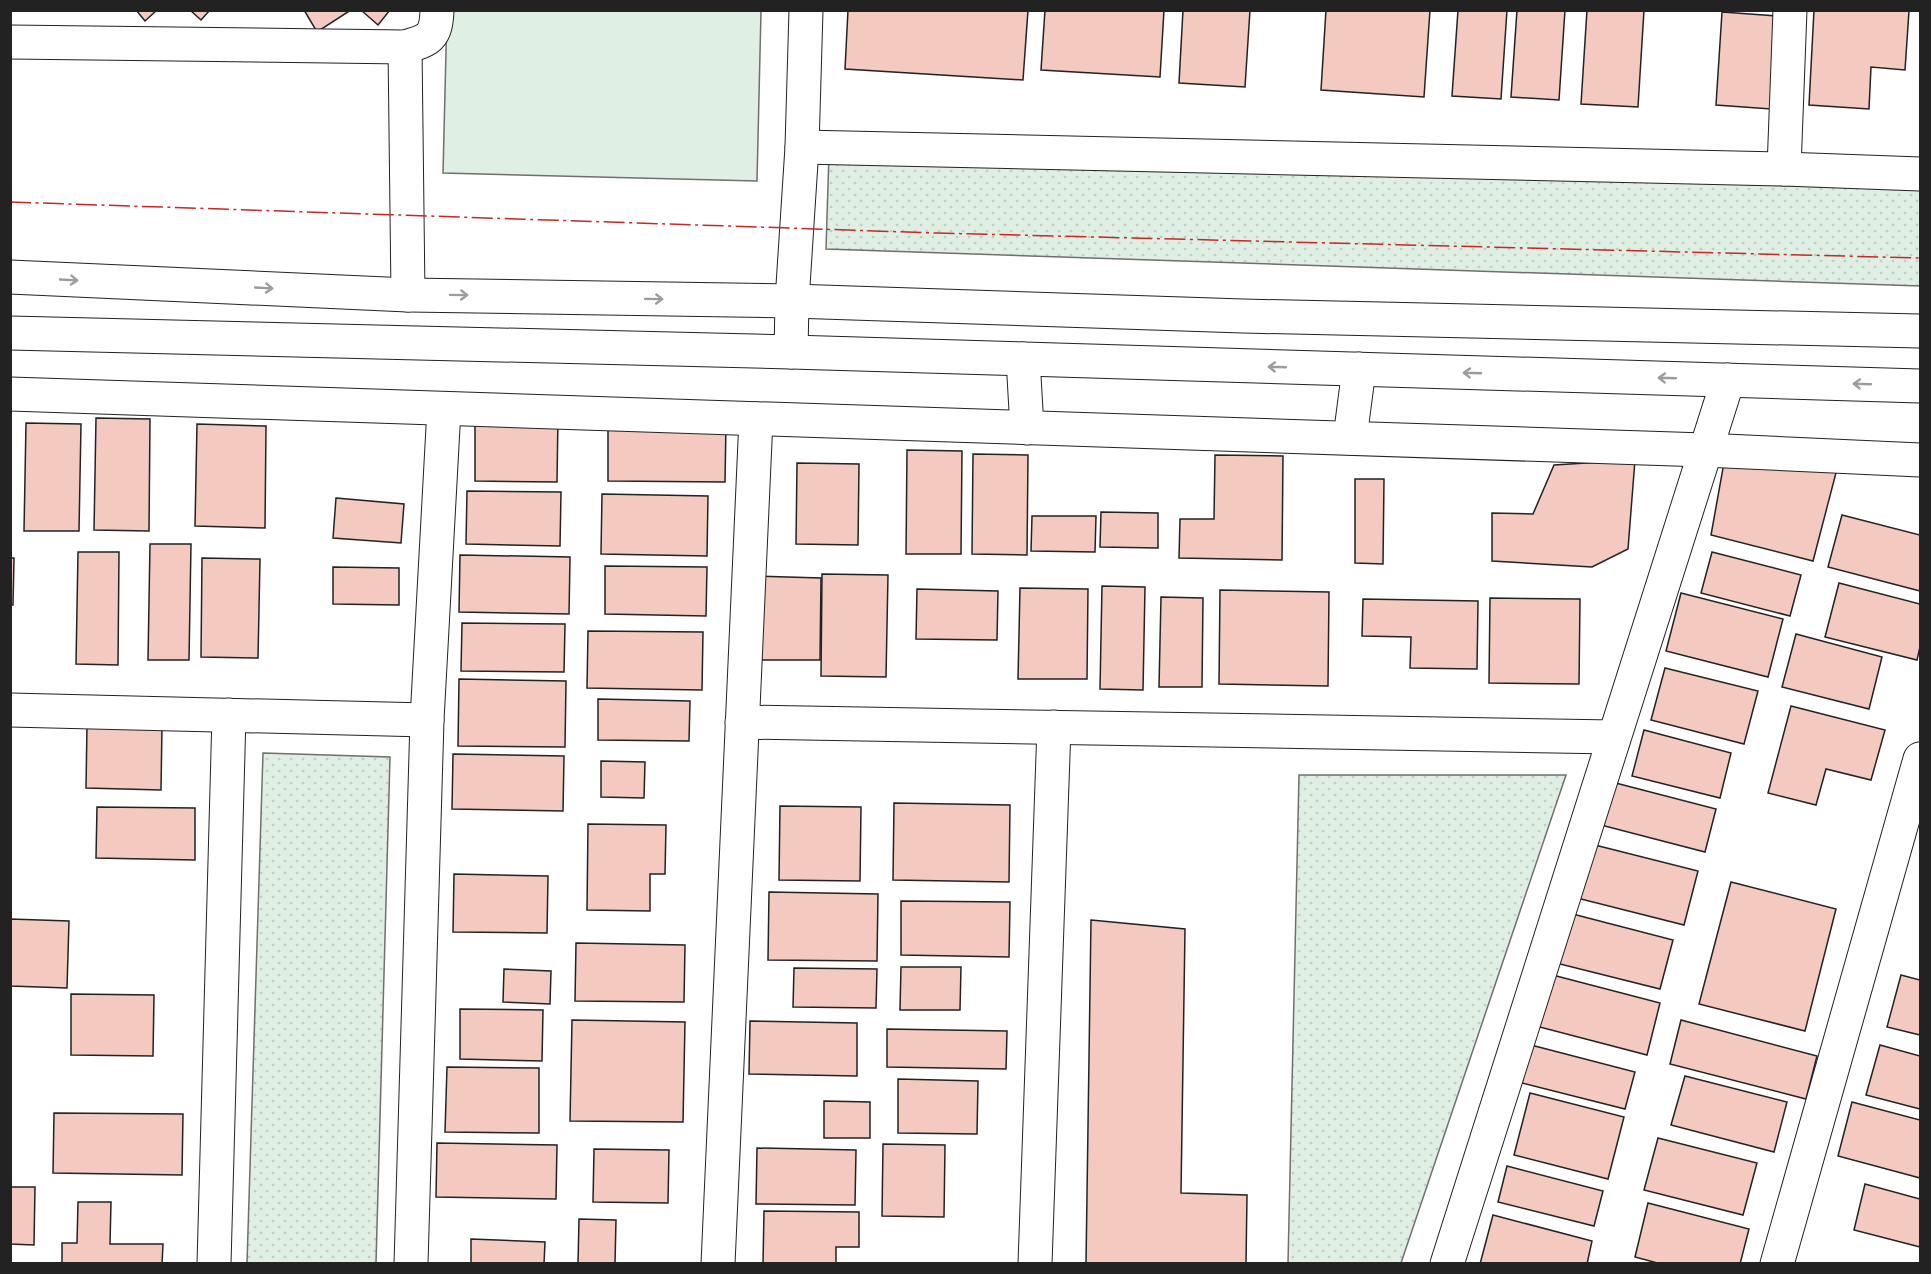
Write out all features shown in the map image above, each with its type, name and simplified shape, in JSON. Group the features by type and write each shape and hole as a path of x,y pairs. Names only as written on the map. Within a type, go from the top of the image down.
{"street":[{"path":"10,42 405,47 432,36 437,10"},
{"path":"791,352 802,147 806,10"},
{"path":"1784,169 1790,10"},
{"path":"405,47 408,295"},
{"path":"802,147 1920,174"},
{"path":"10,277 408,295 792,301 1243,316 1920,331"},
{"path":"10,333 791,352 1920,386"},
{"path":"1023,359 1027,428"},
{"path":"1350,438 1359,369"},
{"path":"1447,1263 1728,380"},
{"path":"10,394 1704,450 1920,460"},
{"path":"411,1263 427,720 444,409"},
{"path":"718,1263 756,419"},
{"path":"10,710 427,720"},
{"path":"214,1263 229,715"},
{"path":"742,722 1614,737"},
{"path":"1035,1263 1054,727"},
{"path":"1777,1263 1920,759"}],"green space":[{"path":"447,11 761,11 757,181 443,173"},
{"path":"829,154 1920,190 1920,286 826,249"},
{"path":"263,753 390,757 376,1263 247,1263"},
{"path":"1299,775 1566,775 1401,1263 1288,1263"}],"building":[{"path":"136,10 157,10 145,21"},
{"path":"190,10 210,10 201,20"},
{"path":"304,10 351,10 317,32"},
{"path":"361,10 390,10 378,25"},
{"path":"848,10 1028,10 1023,80 845,69"},
{"path":"1045,10 1164,10 1160,77 1041,70"},
{"path":"1183,10 1250,10 1245,87 1179,83"},
{"path":"1326,10 1430,10 1424,97 1321,90"},
{"path":"1458,10 1507,10 1501,99 1452,96"},
{"path":"1517,10 1565,10 1559,100 1511,97"},
{"path":"1587,10 1644,10 1638,107 1581,104"},
{"path":"1814,10 1909,11 1905,70 1871,67 1869,109 1809,105"},
{"path":"1722,12 1777,16 1771,109 1716,105"},
{"path":"475,416 558,417 557,482 475,481"},
{"path":"96,418 150,419 149,531 94,530"},
{"path":"608,422 726,424 725,482 608,481"},
{"path":"26,423 81,424 79,531 24,531"},
{"path":"197,424 266,426 265,528 195,526"},
{"path":"907,450 962,451 961,554 906,554"},
{"path":"973,454 1028,455 1027,555 972,554"},
{"path":"1215,455 1283,456 1282,560 1179,558 1180,519 1214,519"},
{"path":"1725,457 1837,469 1813,561 1711,535"},
{"path":"1635,460 1628,549 1592,567 1492,561 1492,513 1533,514 1554,465"},
{"path":"797,463 859,464 858,545 796,544"},
{"path":"1355,479 1384,479 1383,564 1355,563"},
{"path":"467,491 561,492 560,546 466,544"},
{"path":"602,494 708,496 707,556 601,554"},
{"path":"336,498 404,504 401,543 333,538"},
{"path":"1101,512 1158,513 1158,548 1100,547"},
{"path":"1842,515 1920,535 1920,591 1828,567"},
{"path":"1032,516 1096,516 1095,552 1031,551"},
{"path":"150,544 191,544 189,660 148,660"},
{"path":"78,552 119,552 118,665 76,664"},
{"path":"1712,552 1801,575 1790,616 1701,593"},
{"path":"460,555 570,557 569,614 459,612"},
{"path":"10,558 14,558 13,605 10,605"},
{"path":"202,558 260,559 258,658 201,657"},
{"path":"605,566 707,567 706,616 605,614"},
{"path":"333,567 399,568 399,605 333,604"},
{"path":"822,574 888,575 886,677 821,676"},
{"path":"754,576 821,578 820,660 752,660"},
{"path":"1839,583 1920,604 1920,647 1917,660 1825,637"},
{"path":"1102,586 1145,587 1143,690 1100,689"},
{"path":"1020,588 1088,589 1087,679 1018,679"},
{"path":"917,589 998,591 997,640 916,639"},
{"path":"1220,590 1329,592 1328,686 1219,684"},
{"path":"1681,593 1783,619 1768,677 1666,651"},
{"path":"1161,597 1203,598 1202,687 1159,687"},
{"path":"1490,598 1580,599 1579,684 1489,683"},
{"path":"1363,599 1478,601 1477,669 1410,668 1411,637 1362,636"},
{"path":"462,623 565,624 564,672 461,671"},
{"path":"588,631 703,632 702,690 587,688"},
{"path":"1796,634 1882,657 1869,709 1782,687"},
{"path":"1665,668 1758,691 1744,744 1651,720"},
{"path":"459,679 566,681 565,747 458,746"},
{"path":"598,699 690,701 689,741 598,740"},
{"path":"1791,706 1885,730 1871,780 1826,769 1816,805 1768,793"},
{"path":"87,725 162,726 161,790 86,788"},
{"path":"1644,730 1731,753 1720,798 1632,776"},
{"path":"453,754 564,756 563,811 452,809"},
{"path":"601,761 645,762 644,798 601,797"},
{"path":"1608,781 1716,809 1705,852 1597,824"},
{"path":"894,803 1010,805 1009,882 893,880"},
{"path":"780,806 861,807 860,881 779,880"},
{"path":"97,807 195,808 195,860 96,858"},
{"path":"588,824 666,825 665,874 650,874 650,911 587,910"},
{"path":"1587,843 1698,871 1684,925 1573,897"},
{"path":"454,874 548,876 547,933 453,932"},
{"path":"1731,882 1836,909 1805,1031 1699,1004"},
{"path":"769,892 878,894 877,961 768,960"},
{"path":"901,901 1010,902 1009,957 901,955"},
{"path":"1565,912 1673,940 1660,989 1552,962"},
{"path":"10,919 69,921 67,988 10,986"},
{"path":"1091,920 1185,929 1181,1193 1247,1195 1246,1264 1086,1264"},
{"path":"576,943 685,945 684,1002 575,1001"},
{"path":"901,967 961,967 960,1010 900,1010"},
{"path":"794,968 877,969 876,1008 793,1007"},
{"path":"504,969 551,971 550,1004 503,1002"},
{"path":"1545,973 1660,1003 1647,1055 1532,1025"},
{"path":"1901,975 1920,980 1920,1035 1887,1027"},
{"path":"71,994 154,995 153,1056 71,1055"},
{"path":"460,1009 543,1010 542,1061 460,1059"},
{"path":"572,1020 685,1022 683,1122 570,1121"},
{"path":"1681,1020 1817,1056 1806,1099 1670,1064"},
{"path":"750,1021 857,1023 857,1076 749,1074"},
{"path":"887,1029 1007,1031 1006,1069 887,1067"},
{"path":"1531,1045 1635,1072 1625,1109 1522,1083"},
{"path":"1880,1045 1920,1056 1920,1109 1866,1095"},
{"path":"447,1067 539,1068 539,1133 445,1132"},
{"path":"1685,1076 1787,1102 1774,1152 1671,1125"},
{"path":"898,1079 978,1081 977,1134 898,1133"},
{"path":"1530,1093 1624,1117 1608,1179 1514,1155"},
{"path":"824,1101 870,1102 870,1138 824,1138"},
{"path":"1852,1102 1920,1120 1920,1178 1838,1156"},
{"path":"54,1113 183,1114 182,1175 53,1173"},
{"path":"1658,1138 1757,1163 1743,1215 1644,1190"},
{"path":"437,1143 557,1145 556,1199 436,1197"},
{"path":"883,1144 945,1145 944,1217 882,1216"},
{"path":"757,1148 856,1150 855,1205 756,1204"},
{"path":"594,1149 669,1150 668,1203 593,1202"},
{"path":"1507,1166 1603,1191 1594,1226 1498,1202"},
{"path":"1865,1184 1920,1199 1920,1247 1854,1230"},
{"path":"10,1187 35,1187 34,1245 10,1244"},
{"path":"78,1202 111,1202 110,1244 163,1244 162,1264 62,1264 62,1243 77,1243"},
{"path":"1648,1203 1749,1229 1740,1264 1661,1264 1635,1257"},
{"path":"764,1211 859,1212 859,1247 836,1247 836,1264 763,1264"},
{"path":"1493,1215 1592,1241 1587,1264 1480,1264"},
{"path":"579,1219 616,1220 615,1264 578,1264"},
{"path":"471,1239 545,1242 544,1264 471,1264"}],"power":[{"path":"10,202 937,233 1920,258"}]}
